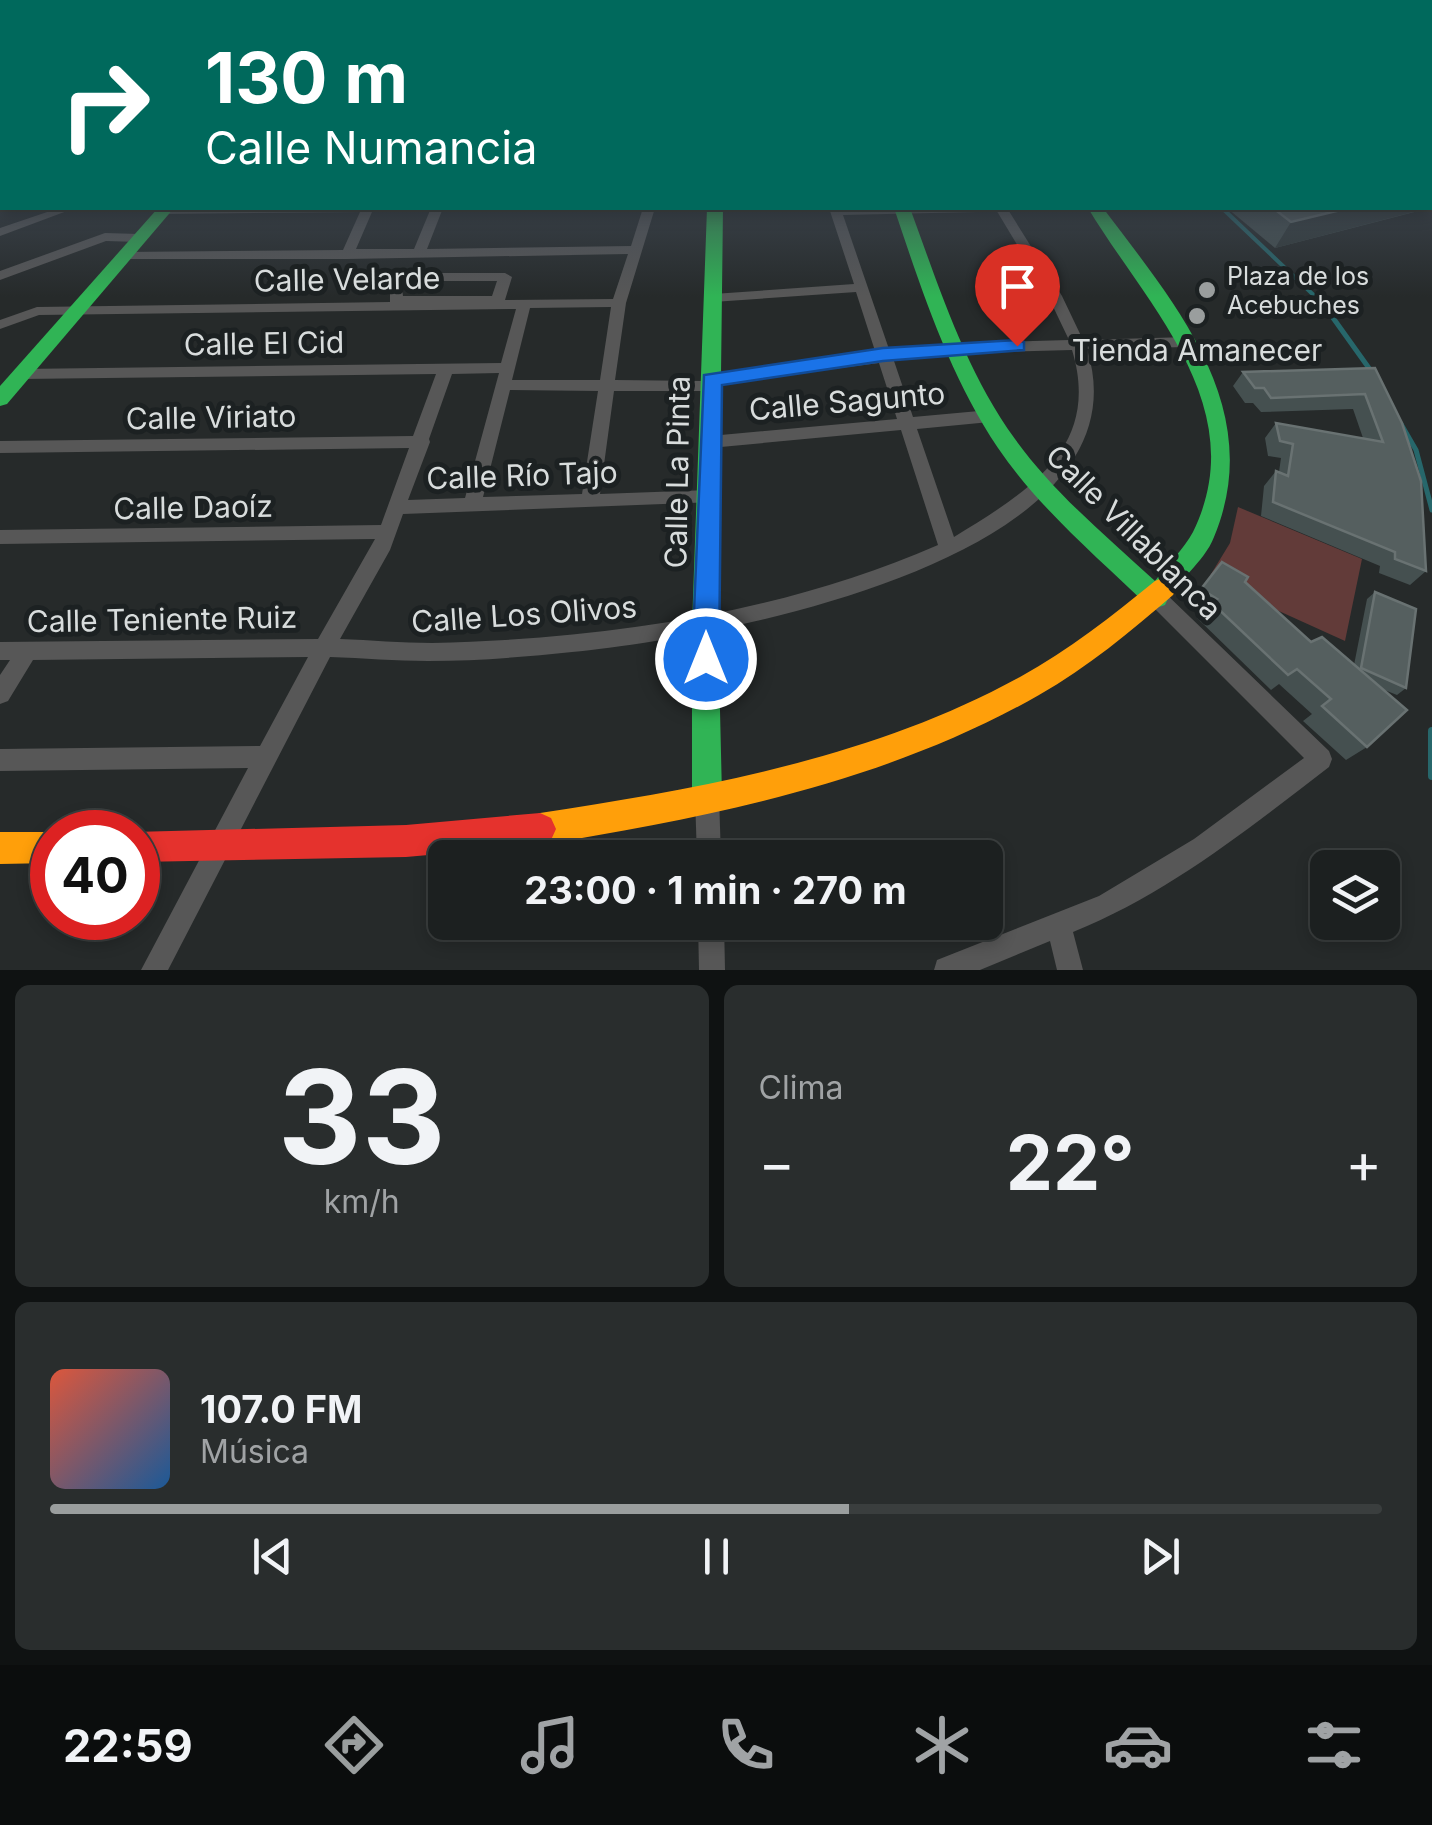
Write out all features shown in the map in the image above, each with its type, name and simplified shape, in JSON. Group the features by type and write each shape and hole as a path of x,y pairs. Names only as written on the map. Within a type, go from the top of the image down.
{"street":[{"path":"0,232 63,210"},
{"path":"0,399 164,210"},
{"path":"347,254 367,210"},
{"path":"418,254 435,210"},
{"path":"590,500 619,302 649,210"},
{"name":"Calle La Pinta","path":"708,840 705,625 716,210"},
{"path":"835,210 949,548"},
{"name":"Calle Villablanca","path":"903,210 956,348 990,416 1042,488 1321,759 1203,848 1106,906 1059,927"},
{"name":"Calle Los Olivos","path":"324,648 428,652 501,648 705,625 887,575 985,531 1042,488 1065,459 1080,428 1088,393 1077,344 1002,210"},
{"path":"160,846 370,844 499,834 600,819 801,776 898,745 984,710 1058,672 1111,636 1156,597 1201,541 1215,503 1220,424 1214,394 1188,342 1095,210"},
{"path":"0,276 105,237 139,238"},
{"path":"123,256 637,250"},
{"path":"371,254 368,264 397,292 393,300 498,300 505,278 386,279"},
{"path":"713,298 861,288"},
{"name":"Calle Velarde","path":"0,325 37,311 619,302"},
{"path":"473,503 524,304"},
{"name":"Calle El Cid","path":"21,374 446,368 606,386 711,383 883,354 956,348 1188,342"},
{"path":"154,970 324,648 381,550 446,368"},
{"name":"Calle Sagunto","path":"710,442 990,416"},
{"name":"Calle Viriato","path":"0,447 422,442"},
{"name":"Calle Río Tajo","path":"397,507 709,497"},
{"name":"Calle Daoíz","path":"0,537 387,532"},
{"name":"Calle Teniente Ruiz","path":"0,651 324,648"},
{"path":"0,694 27,651"},
{"path":"0,760 267,757"},
{"path":"0,848 30,847"},
{"path":"947,970 1059,927 1070,970"},
{"path":"711,940 712,970"}],"shaded area":[{"path":"1238,507 1362,559 1345,641 1208,579 1230,543"}],"building":[{"path":"1276,210 1341,210 1291,222"},
{"path":"1375,368 1402,423 1421,481 1426,571 1395,559 1395,552 1273,502 1276,471 1288,476 1293,444 1280,441 1276,423 1383,442 1365,394 1271,398 1264,388 1255,388 1243,372"},
{"path":"1222,562 1248,577 1245,582 1311,642 1322,637 1407,710 1367,747 1322,706 1331,699 1297,669 1288,675 1211,602 1217,599 1201,589"},
{"path":"1375,592 1416,609 1406,688 1361,668"}],"waterway":[{"path":"1224,210 1323,304"},
{"path":"1321,301 1371,371"},
{"path":"1401,424 1416,450 1432,510"},
{"path":"1432,731 1432,776"}],"traffic: fast":[{"path":"0,399 164,210"},
{"path":"707,796 705,625 715,210"},
{"path":"903,210 959,359 989,417 1058,505 1156,597"},
{"path":"1096,210 1188,344 1209,392 1221,440 1220,490 1202,539 1164,588"}],"traffic: slow":[{"path":"540,829 705,800 789,780 872,755 953,724 1029,686 1100,641 1164,588"},
{"path":"0,848 30,847"}],"traffic: jam":[{"path":"160,846 406,841 540,829"}],"place":[{"name":"Plaza de los Acebuches","path":"1207,290"},
{"name":"Tienda Amanecer","path":"1197,316"}],"route":[{"path":"706,659 712,380 883,354 1017,346"}]}
